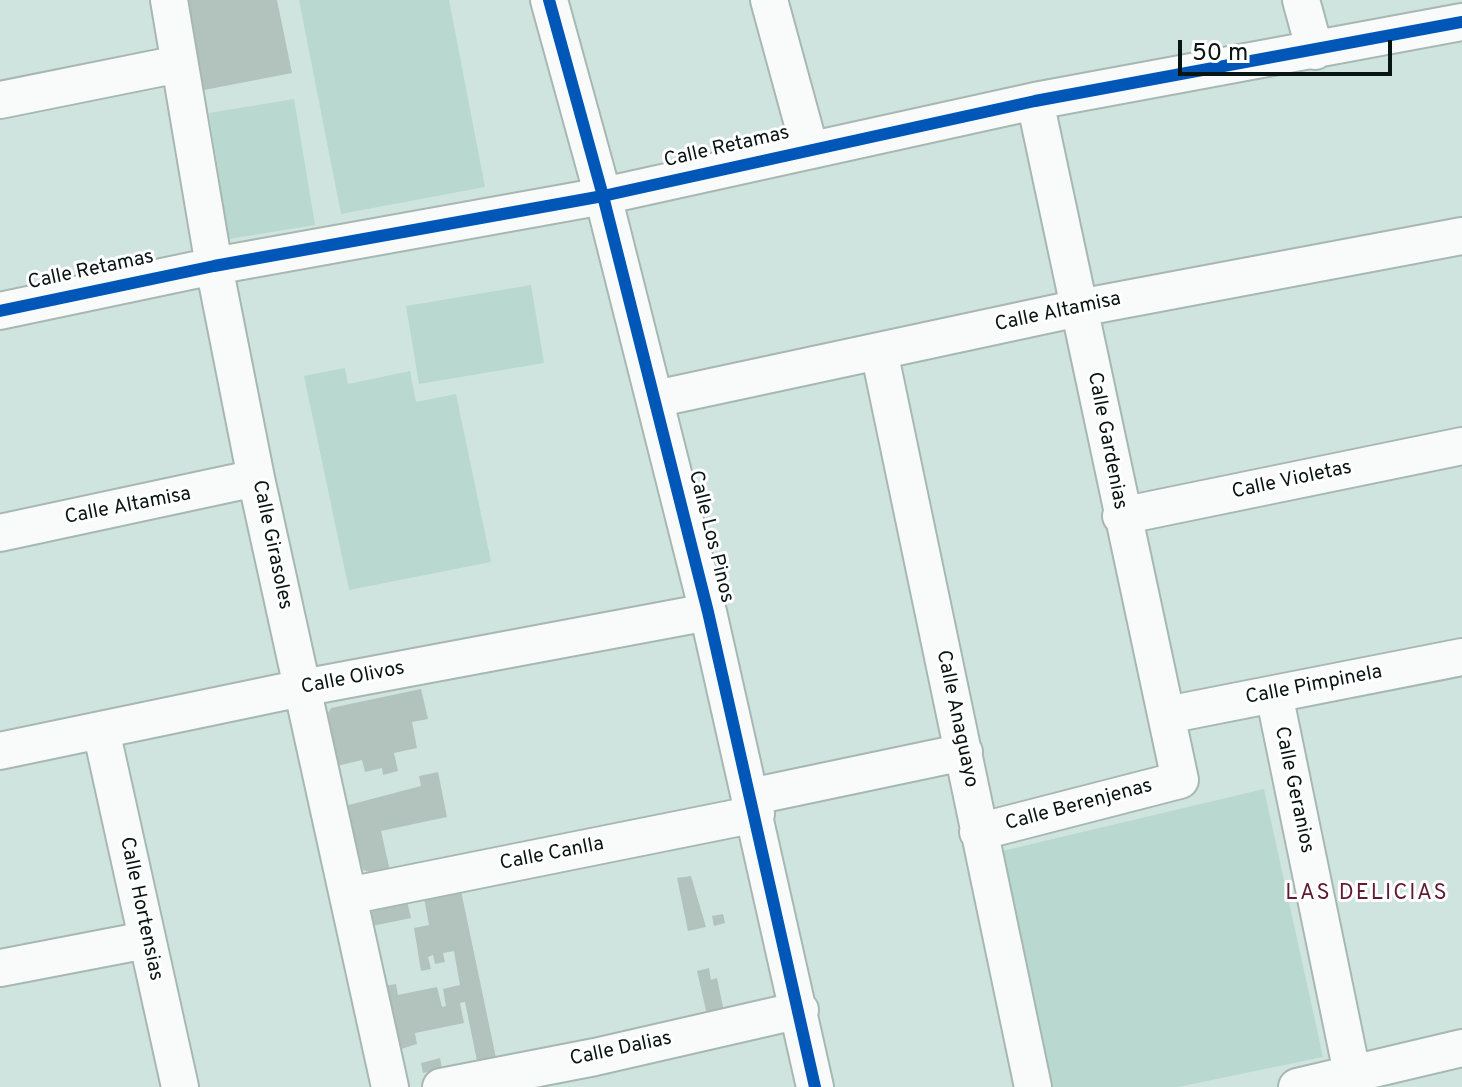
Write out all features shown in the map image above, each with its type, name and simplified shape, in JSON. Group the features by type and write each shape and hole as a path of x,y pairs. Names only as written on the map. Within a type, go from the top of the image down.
{"street":[{"name":"Calle Girasoles","path":"169,0 214,266 256,478 390,1087"},
{"name":"Calle Los Pinos","path":"549,0 603,196 708,612 815,1087"},
{"path":"769,0 810,150"},
{"path":"1301,0 1315,51"},
{"name":"Calle Retamas","path":"0,311 214,266 603,196 1035,101 1462,22"},
{"path":"0,100 179,64"},
{"name":"Calle Gardenias","path":"1035,101 1121,516 1180,780"},
{"name":"Calle Altamisa","path":"655,399 1079,308 1462,236"},
{"name":"Calle Anaguayo","path":"879,351 1033,1087"},
{"name":"Calle Violetas","path":"1121,516 1462,446"},
{"name":"Calle Altamisa","path":"0,533 256,478"},
{"name":"Calle Olivos","path":"0,751 302,688 708,612"},
{"name":"Calle Pimpinela","path":"1167,715 1462,657"},
{"name":"Calle Geranios","path":"1274,694 1352,1073"},
{"name":"Calle Hortensias","path":"101,730 180,1087"},
{"name":"Calle Canlla","path":"348,896 753,806 964,752"},
{"name":"Calle Berenjenas","path":"978,832 1180,780"},
{"path":"0,968 146,940"},
{"name":"Calle Dalias","path":"441,1087 598,1072 800,1010"},
{"path":"1297,1087 1462,1048"}],"green space":[{"path":"299,0 449,0 485,187 341,214"},
{"path":"294,99 315,225 229,239 209,113"},
{"path":"531,285 544,363 419,384 406,306"},
{"path":"345,368 348,384 410,371 416,402 456,394 491,562 349,590 304,376"},
{"path":"1264,789 1323,1057 1178,1087 1052,1087 998,852"}],"building":[{"path":"186,0 277,0 292,73 204,90"},
{"path":"421,689 428,719 412,722 417,748 394,753 398,771 383,775 382,768 365,772 362,760 337,766 326,716 331,708"},
{"path":"438,772 447,817 381,831 390,871 375,874 363,870 345,806 421,786 419,776"},
{"path":"691,876 706,927 688,931 677,878"},
{"path":"461,891 496,1058 477,1061 465,1002 460,1003 464,1023 415,1033 417,1044 398,1050 385,986 396,984 398,995 437,987 442,1007 446,1006 443,989 460,985 454,951 443,953 445,962 435,964 433,955 428,957 431,969 421,971 414,928 429,925 424,898"},
{"path":"407,901 411,918 372,926 370,916 374,908"},
{"path":"723,914 725,923 714,926 712,916"},
{"path":"709,968 711,980 717,978 724,1012 707,1015 697,971"},
{"path":"440,1058 442,1069 423,1073 421,1063"}],"cycle path":[{"path":"549,0 603,196 708,612 815,1087"},
{"path":"0,311 214,266 603,196 1035,101 1462,22"}],"district":[{"name":"LAS DELICIAS","path":"1367,895"}]}
